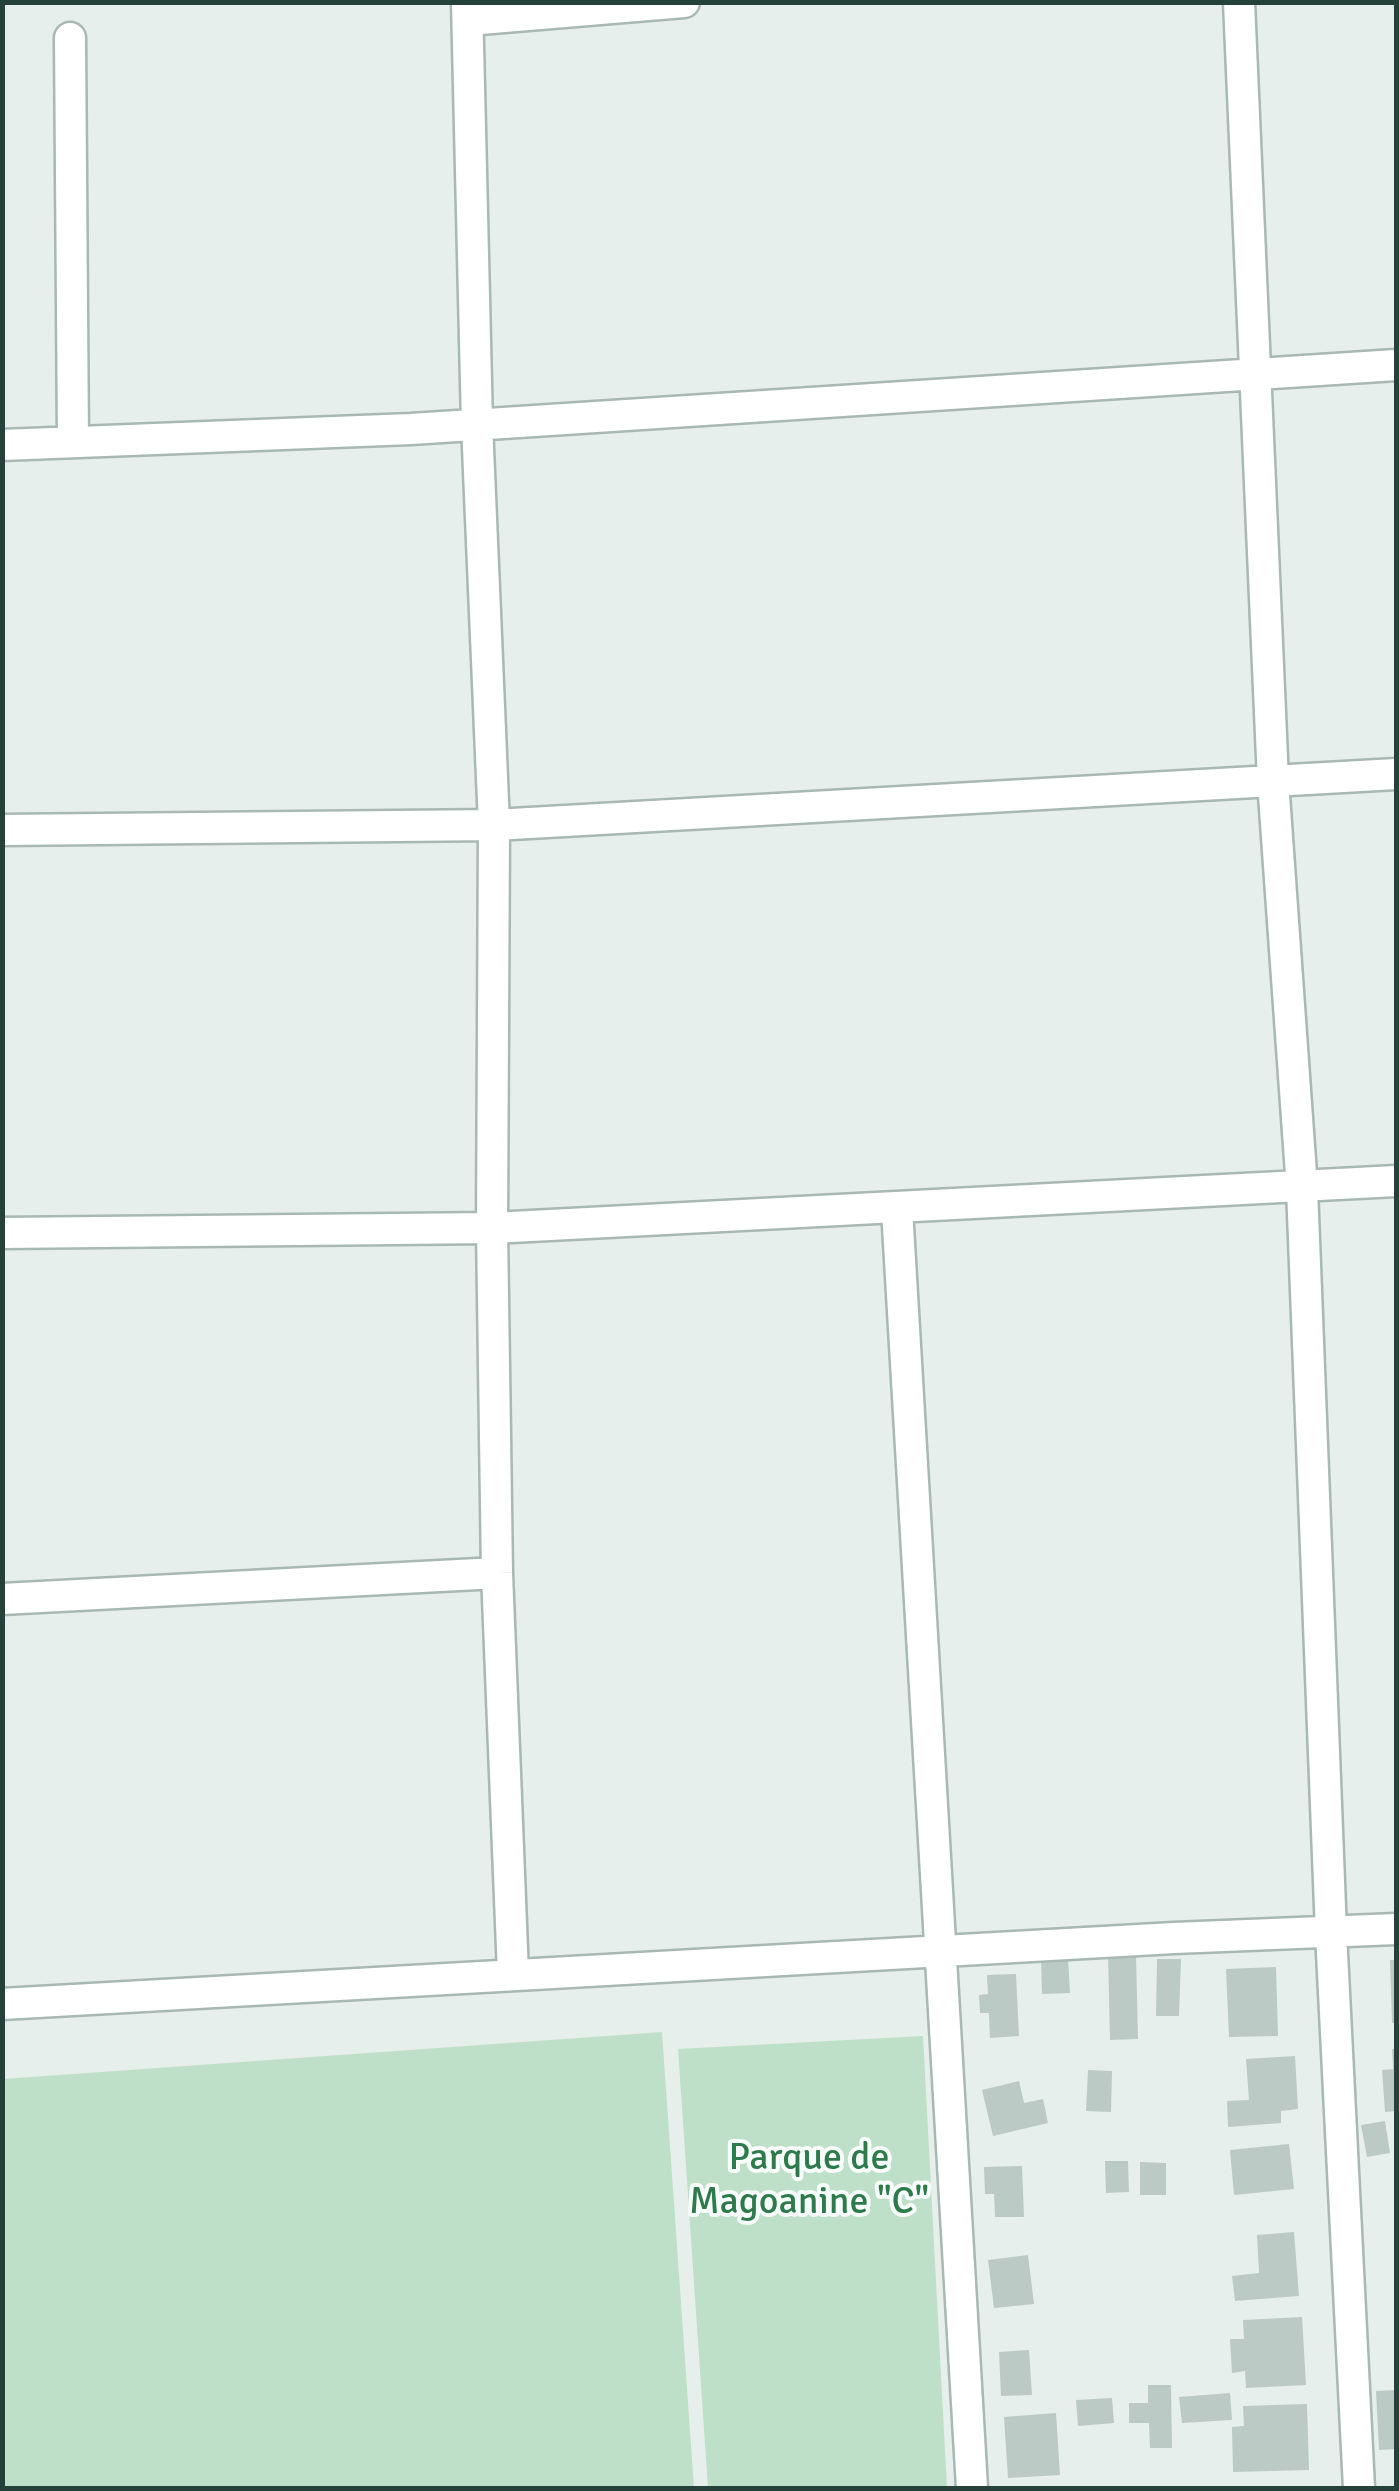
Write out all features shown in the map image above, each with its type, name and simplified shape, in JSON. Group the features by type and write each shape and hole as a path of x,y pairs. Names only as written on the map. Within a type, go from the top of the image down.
{"street":[{"path":"513,1974 496,1573 492,1228 494,825 477,424 468,11 684,2"},
{"path":"1238,2 1274,781 1302,1188 1359,2488"},
{"path":"70,38 74,442"},
{"path":"2,445 477,424 1396,365"},
{"path":"2,830 494,825 1396,774"},
{"path":"2,1233 492,1228 1396,1181"},
{"path":"896,1209 972,2488"},
{"path":"2,1599 496,1573"},
{"path":"2,2004 1396,1929"}],"green space":[{"path":"662,2032 694,2488 3,2488 3,2079"},
{"name":"Parque de Magoanine \"C\"","path":"923,2036 947,2488 708,2488 678,2049"}],"building":[{"path":"1136,1954 1138,2039 1110,2040 1108,1955"},
{"path":"1068,1958 1070,1993 1042,1994 1041,1959"},
{"path":"1157,1959 1181,1959 1179,2016 1156,2016"},
{"path":"1390,1960 1396,1960 1396,2023 1392,2023"},
{"path":"1276,1967 1278,2036 1229,2037 1226,1969"},
{"path":"1016,1974 1019,2036 990,2038 989,2013 980,2013 979,1995 988,1994 987,1975"},
{"path":"1392,2049 1396,2049 1396,2111 1385,2112 1382,2070 1393,2069"},
{"path":"1295,2056 1298,2109 1281,2111 1281,2123 1228,2127 1227,2101 1249,2100 1246,2059"},
{"path":"1088,2070 1112,2071 1111,2112 1086,2111"},
{"path":"1019,2081 1024,2103 1043,2099 1048,2123 993,2136 982,2090"},
{"path":"1385,2121 1390,2153 1367,2157 1361,2125"},
{"path":"1289,2144 1294,2189 1234,2195 1230,2150"},
{"path":"1105,2161 1128,2161 1129,2192 1106,2193"},
{"path":"1140,2162 1166,2163 1166,2195 1140,2195"},
{"path":"1022,2166 1024,2217 995,2217 994,2194 985,2194 984,2167"},
{"path":"1294,2232 1299,2296 1235,2301 1232,2276 1259,2273 1257,2235"},
{"path":"1028,2255 1034,2304 994,2308 988,2260"},
{"path":"1302,2317 1306,2385 1246,2388 1245,2371 1232,2373 1230,2339 1244,2339 1243,2320"},
{"path":"1029,2350 1032,2395 1001,2396 999,2352"},
{"path":"1148,2385 1171,2385 1172,2448 1150,2448 1149,2423 1129,2423 1129,2403 1148,2403"},
{"path":"1396,2390 1396,2449 1379,2450 1376,2391"},
{"path":"1230,2393 1232,2420 1182,2423 1179,2397"},
{"path":"1112,2398 1114,2423 1078,2426 1076,2400"},
{"path":"1307,2404 1309,2470 1233,2472 1232,2427 1244,2426 1243,2406"},
{"path":"1056,2413 1060,2475 1008,2478 1004,2417"}]}
